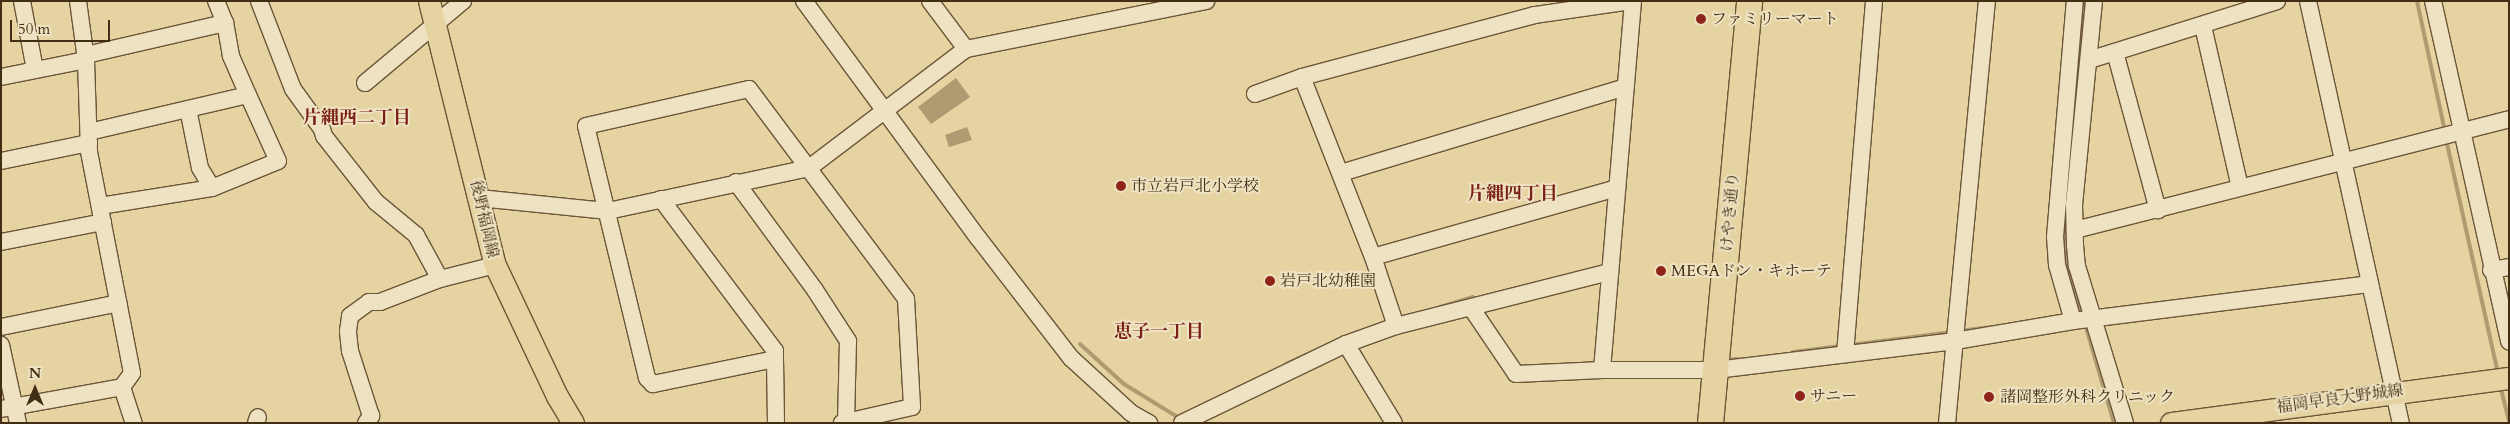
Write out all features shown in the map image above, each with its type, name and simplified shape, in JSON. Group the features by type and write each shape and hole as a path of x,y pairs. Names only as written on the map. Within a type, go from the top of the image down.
{"highway":[{"name":"けやき通り","path":"1710,423 1749,1"}],"main road":[{"name":"後野福岡線","path":"429,1 436,23 494,265 557,396 573,423"},
{"name":"福岡早良大野城線","path":"2171,423 2509,378"}],"street":[{"path":"22,1 35,70"},
{"path":"1,345 11,413 122,388 132,373 89,138 86,58 78,1"},
{"path":"100,206 212,188 278,161 231,56 225,23 216,1"},
{"path":"260,1 293,89 322,129 324,136 376,202 416,235 440,279"},
{"path":"365,83 463,1"},
{"path":"804,1 883,110 1071,358 1131,413 1149,423"},
{"path":"930,1 966,49"},
{"path":"479,198 608,211 736,182 809,168 883,110 966,49 1168,5 1206,1"},
{"path":"1255,94 1302,77 1535,15 1633,1 1602,370"},
{"path":"1845,354 1874,1"},
{"path":"1947,423 1987,1"},
{"path":"2073,321 2057,265 2055,237 2075,1"},
{"path":"2094,1 2074,204 2077,266 2125,423"},
{"path":"2089,60 2204,26 2277,1"},
{"path":"2308,1 2400,423"},
{"path":"2433,1 2491,270 2509,342"},
{"path":"1,77 225,23"},
{"path":"2204,26 2240,188"},
{"path":"2115,52 2158,210"},
{"path":"1302,77 1373,257 1396,326"},
{"path":"1341,173 1625,87"},
{"path":"736,182 815,290 848,341 845,422 912,407 906,299 749,89 586,126 647,378 653,384 776,359"},
{"path":"1,161 188,109 248,95"},
{"path":"188,109 200,168 212,188"},
{"path":"2075,230 2509,119"},
{"path":"1373,257 1617,188"},
{"path":"661,199 775,352 776,423"},
{"path":"1,242 103,222"},
{"path":"366,423 371,416 350,351 348,331 350,316 369,302 380,302 440,279 494,265"},
{"path":"2491,270 2509,267"},
{"path":"1182,423 1346,344 1396,326 1472,309 1610,272"},
{"path":"1472,309 1516,374 1602,370 1716,370 1955,341 2073,321 2369,284"},
{"path":"1,327 119,303"},
{"path":"1346,344 1394,423"},
{"path":"122,388 134,423"}],"shaded area":[{"path":"956,78 970,97 931,124 918,107"},
{"path":"967,127 972,140 949,147 945,135"}],"waterway":[{"path":"2071,148 2084,1"},
{"path":"2417,1 2445,132"},
{"path":"2446,139 2498,374"},
{"path":"2066,207 2064,233 2067,261 2082,315"},
{"path":"1440,307 1473,297 1476,302"},
{"path":"2085,324 2114,423"},
{"path":"1959,331 1992,327"},
{"path":"1286,364 1357,332"},
{"path":"1850,345 1952,332"},
{"path":"1080,344 1124,384 1179,418 1182,416"},
{"path":"1793,352 1841,346"},
{"path":"1724,360 1739,359"},
{"path":"2500,385 2509,422"}],"place":[{"name":"ファミリーマート","path":"1701,19"},
{"name":"市立岩戸北小学校","path":"1121,186"},
{"name":"MEGAドン・キホーテ","path":"1661,271"},
{"name":"岩戸北幼稚園","path":"1270,281"},
{"name":"サニー","path":"1800,396"},
{"name":"諸岡整形外科クリニック","path":"1989,397"}],"district":[{"name":"片縄西二丁目","path":"357,118"},
{"name":"片縄四丁目","path":"1513,194"},
{"name":"恵子一丁目","path":"1159,332"}]}
